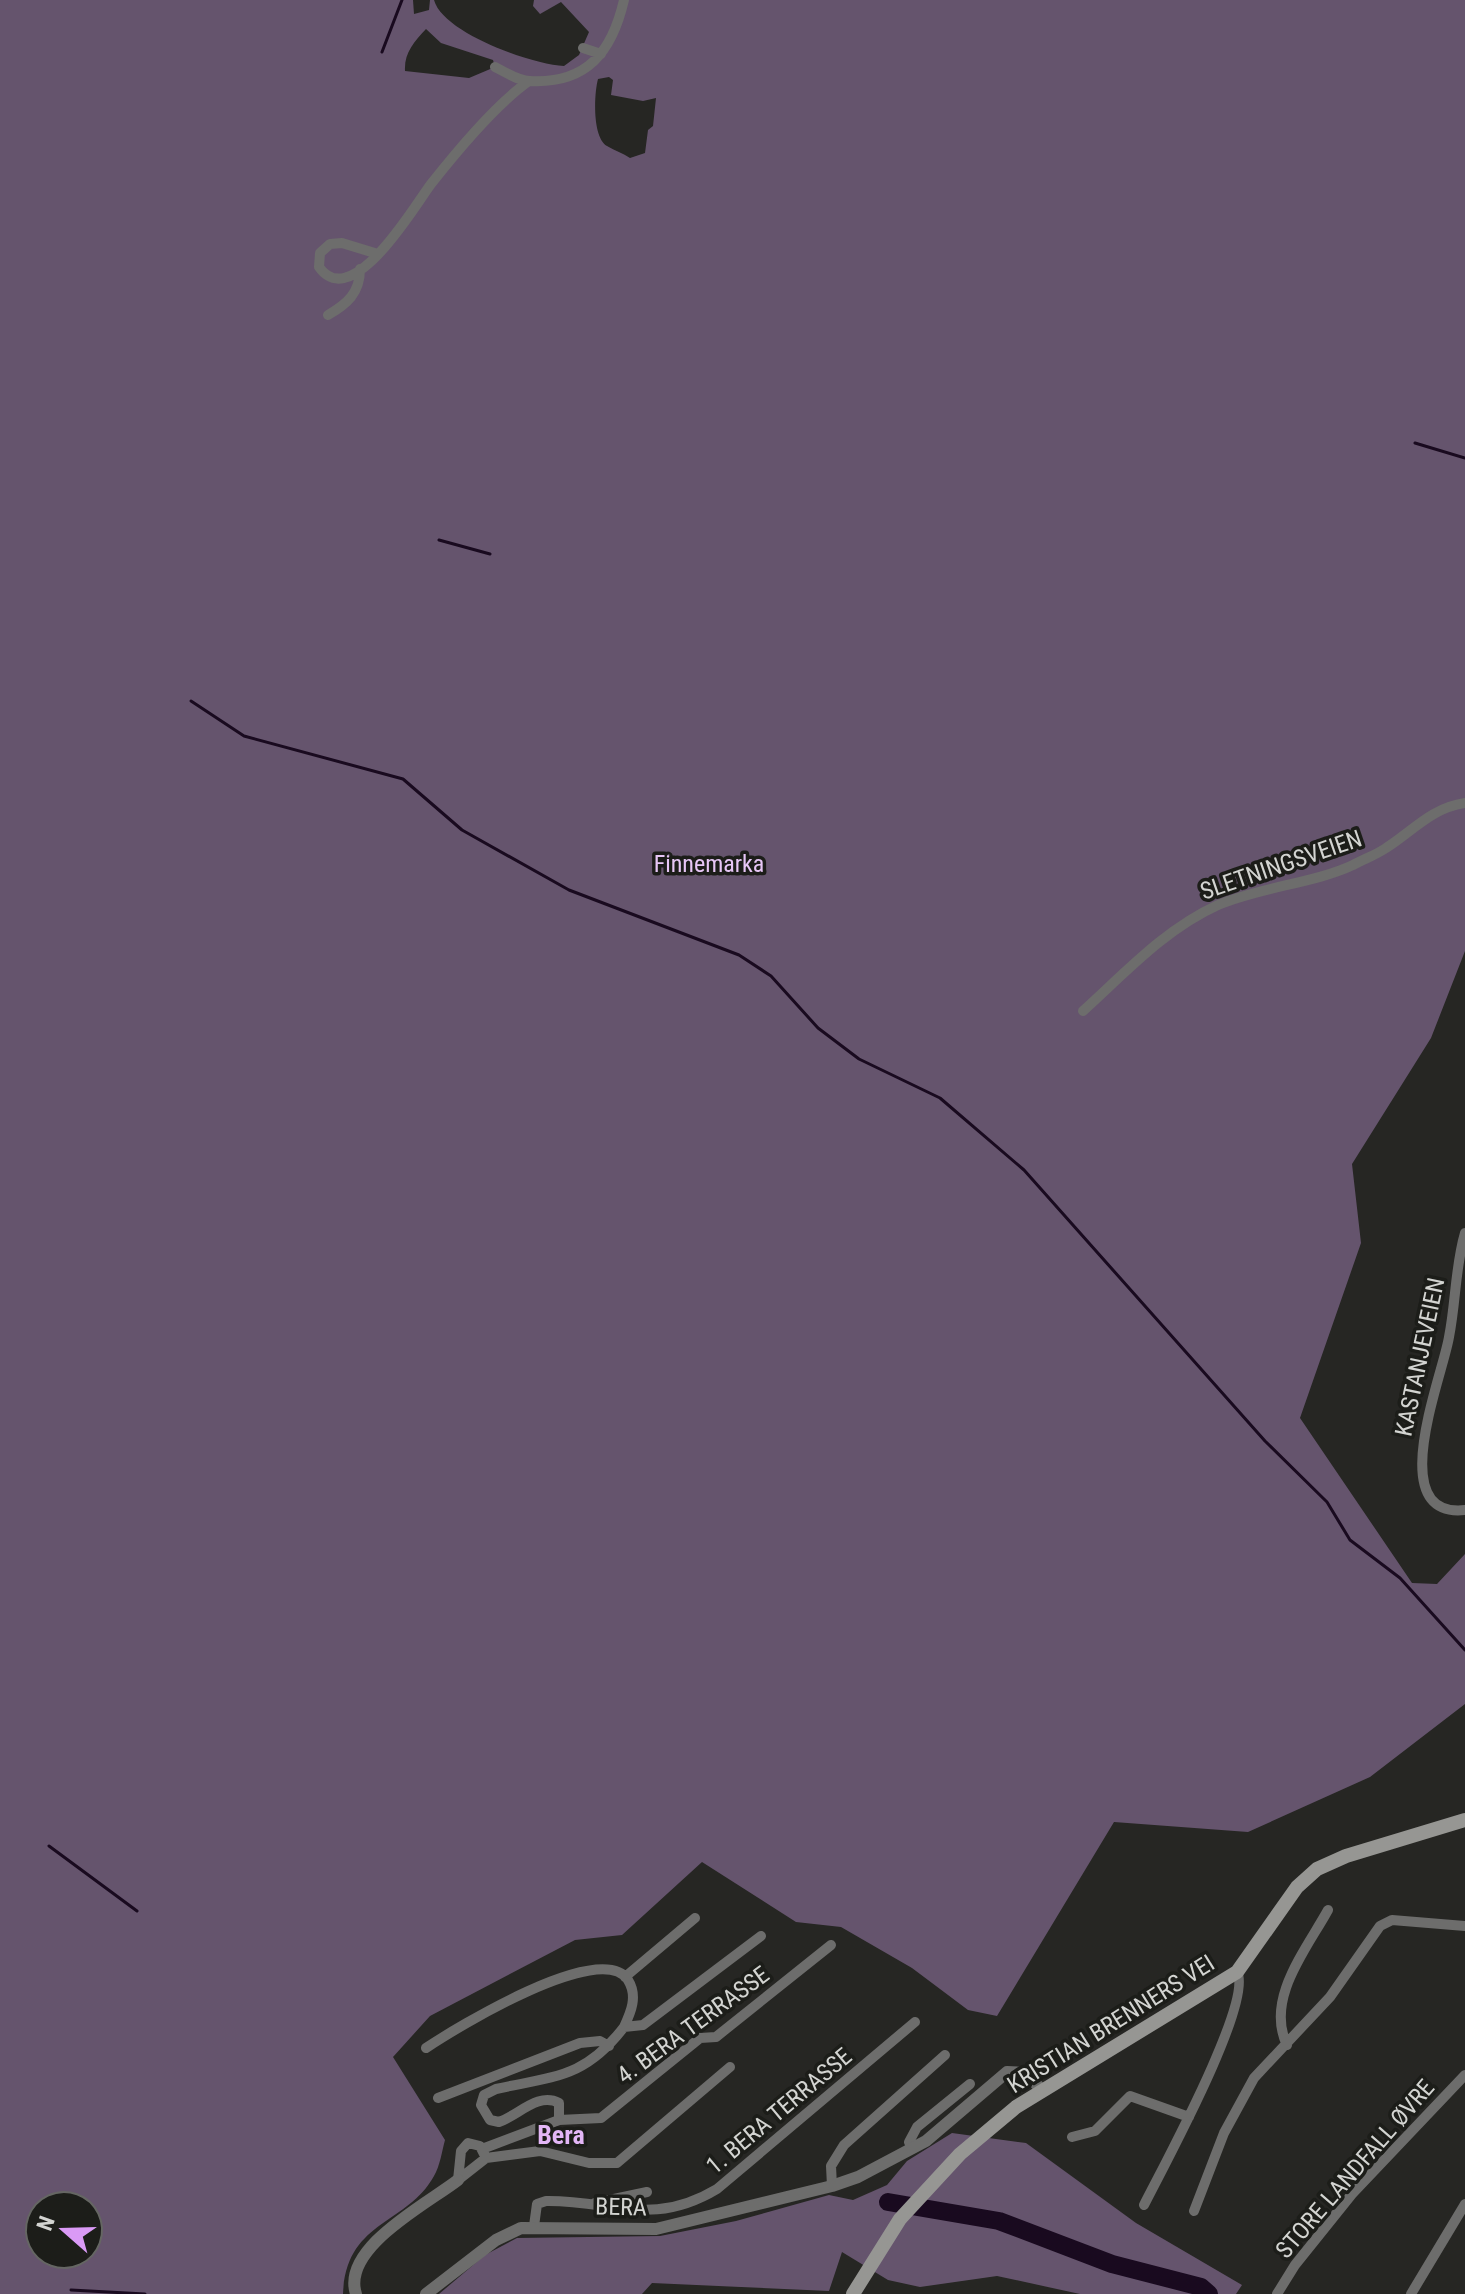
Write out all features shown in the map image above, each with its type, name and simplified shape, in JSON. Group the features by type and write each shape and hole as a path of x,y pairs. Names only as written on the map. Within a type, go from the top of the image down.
{"main road":[{"name":"KRISTIAN BRENNERS VEI","path":"853,2294 914,2201 989,2128 1042,2091 1105,2056 1237,1972 1297,1887 1317,1869 1338,1859 1465,1820"}],"street":[{"path":"495,67 529,81 584,72 601,54 621,17 624,0"},
{"path":"583,48 601,54"},
{"path":"378,254 342,243 330,244 320,253 319,267 331,278 342,278 360,269 378,254 446,167 529,81"},
{"path":"328,315 357,291 360,269"},
{"name":"SLETNINGSVEIEN","path":"1083,1011 1153,947 1188,921 1219,904 1292,881 1342,870 1386,848 1420,819 1465,803"},
{"name":"KASTANJEVEIEN","path":"1465,1233 1460,1290 1421,1449 1421,1471 1426,1491 1438,1505 1455,1511 1465,1510"},
{"path":"1287,2045 1279,2018 1282,1999 1328,1910"},
{"path":"625,1977 695,1918"},
{"path":"1194,2211 1244,2094 1264,2065 1287,2045 1330,1997 1385,1922 1465,1926"},
{"path":"624,2027 643,2025 761,1936"},
{"name":"4. BERA TERRASSE","path":"484,2154 559,2120 601,2118 700,2038 716,2037 831,1945"},
{"path":"426,2048 463,2023 576,1972 603,1969 625,1977 634,1995 632,2011 609,2046 583,2068 496,2089 484,2095 481,2105 490,2120 499,2122 541,2099 551,2099 559,2103 559,2120"},
{"path":"1144,2205 1189,2117 1241,1992 1242,1980 1237,1972"},
{"name":"1. BERA TERRASSE","path":"534,2226 537,2204 559,2201 651,2212 701,2199 717,2189 915,2022"},
{"path":"438,2098 580,2043 600,2041 609,2046"},
{"path":"832,2186 831,2166 844,2145 945,2055"},
{"path":"356,2294 355,2269 368,2249 458,2180 484,2154 540,2151 606,2165 617,2163 730,2067"},
{"name":"BERA","path":"426,2294 496,2240 534,2226 656,2229 832,2186 912,2149 953,2122 1007,2072 1027,2073 1042,2091"},
{"name":"STORE LANDFALL ØVRE","path":"1278,2293 1352,2194 1465,2075"},
{"path":"912,2149 909,2142 917,2127 970,2084"},
{"path":"1072,2137 1095,2131 1130,2096 1189,2117"},
{"path":"458,2180 459,2159 464,2146 473,2142 484,2154"},
{"path":"589,2204 647,2192"},
{"path":"1411,2294 1465,2204"}],"green space":[{"name":"Finnemarka","path":"0,0 413,0 414,14 429,10 430,0 434,0 453,24 470,35 511,53 564,66 579,55 589,32 561,2 540,14 533,6 534,0 1465,0 1465,951 1431,1038 1352,1164 1361,1243 1300,1418 1412,1583 1437,1584 1465,1554 1465,1704 1370,1777 1248,1832 1114,1822 997,2016 968,2010 912,1968 841,1927 796,1922 702,1862 622,1935 575,1940 430,2016 393,2057 445,2140 436,2172 422,2192 366,2237 355,2251 347,2270 343,2294 0,2294","holes":["426,29 441,43 493,60 495,67 469,78 405,71 408,53","609,77 613,80 611,95 643,101 656,98 653,126 648,130 645,153 630,158 602,141 595,115 596,95 598,79"]},
{"path":"952,2133 1026,2143 1136,2223 1242,2285 1236,2294 1080,2294 997,2276 920,2287 888,2280 842,2252 829,2291 652,2283 642,2294 439,2294 485,2255 517,2238 660,2236 736,2221 829,2195 853,2200 887,2185 907,2161"}],"waterway":[{"path":"382,52 402,0"},
{"path":"1415,443 1465,458"},
{"path":"439,540 490,554"},
{"path":"191,701 244,736 403,779 462,830 569,890 739,955 771,976 818,1028 859,1059 940,1098 1024,1170 1265,1441 1327,1502 1350,1540 1400,1578 1465,1650"},
{"path":"49,1846 137,1911"},
{"path":"888,2202 999,2221 1112,2264 1201,2287 1209,2294"},
{"path":"71,2290 145,2294"}],"district":[{"name":"Bera","path":"561,2135"}]}
